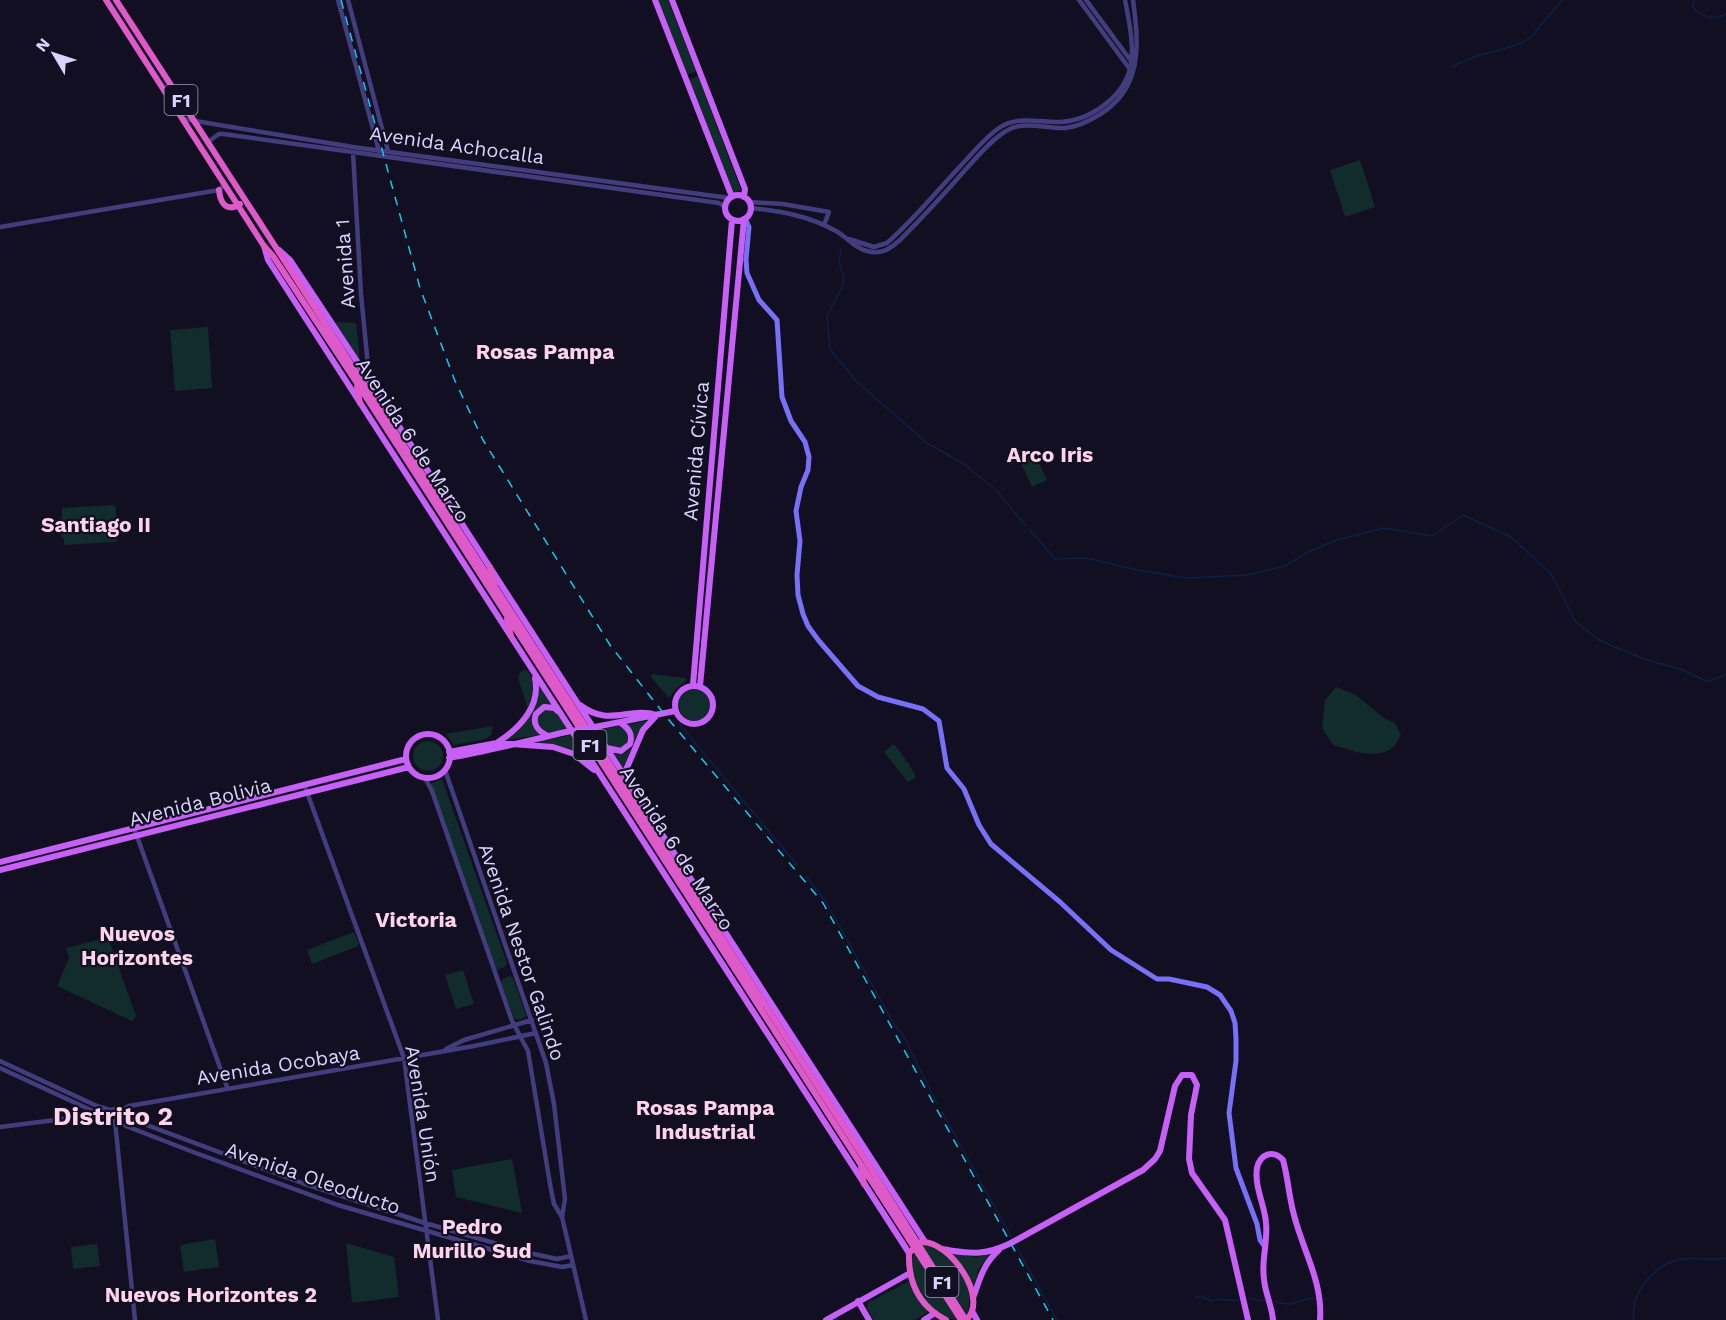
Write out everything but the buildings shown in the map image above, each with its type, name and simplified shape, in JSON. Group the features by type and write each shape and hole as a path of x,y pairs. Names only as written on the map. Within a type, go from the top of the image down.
{"highway":[{"name":"Avenida 6 de Marzo","path":"106,0 181,119 221,188 238,206 273,256 357,383 861,1164 966,1320"},
{"name":"Avenida 6 de Marzo","path":"116,0 704,912 916,1245 961,1320"},
{"path":"221,188 220,201 225,206 232,208 245,201"},
{"path":"357,383 360,403"},
{"path":"490,567 497,592"},
{"path":"506,615 511,636"},
{"path":"697,887 704,912"},
{"path":"861,1164 864,1184"},
{"name":"F1","path":"946,1320 925,1305 916,1292 910,1274 909,1253 916,1245 925,1242 942,1249 963,1270 972,1298 972,1311 966,1320"}],"main road":[{"path":"655,0 730,198"},
{"path":"672,0 745,189 748,202 745,219 749,227 747,273 759,300 777,320 782,397 787,413 805,442 809,457 808,470 801,487 796,511 800,541 796,567 798,595 808,626 858,686 879,697 923,709 939,721 943,752 948,768 964,789 983,833 991,844 1060,902 1111,950 1127,961 1157,979 1169,979 1207,987 1220,995 1226,1003 1235,1023 1236,1039 1236,1061 1229,1103 1236,1168 1257,1224 1262,1246 1265,1247"},
{"path":"745,219 732,220 726,214 725,207 730,198 738,195 748,202"},
{"name":"Avenida Cívica","path":"696,686 713,542 745,219"},
{"name":"Avenida Cívica","path":"696,686 732,220"},
{"name":"Avenida 6 de Marzo","path":"264,246 268,261 909,1253"},
{"name":"Avenida 6 de Marzo","path":"275,247 290,260 364,372 925,1242"},
{"path":"449,755 497,742 517,729 530,710 536,683 532,669"},
{"path":"696,686 708,691 712,698 713,708 708,718 698,724 689,724 675,711 674,703 677,694 684,688 696,686"},
{"path":"576,701 587,710 602,716 615,717 646,712 657,716"},
{"path":"548,736 537,729 534,724 536,714 544,707 554,708 560,712"},
{"path":"449,755 498,750 511,744 675,711"},
{"path":"626,777 626,770 643,730 657,716"},
{"path":"607,748 621,751 630,744 631,733 620,723"},
{"path":"423,735 438,737 447,746 449,755 445,770 438,776 425,778 416,774 409,767 406,759 410,743 423,735"},
{"path":"497,742 540,745 564,750 584,761 603,779"},
{"name":"Avenida Bolivia","path":"0,870 304,784 406,759"},
{"name":"Avenida Bolivia","path":"0,862 409,767"},
{"path":"942,1249 976,1254 989,1252 1048,1222 1057,1220 1136,1174 1155,1159 1163,1143 1175,1086 1182,1075 1192,1075 1197,1085 1191,1114 1189,1159 1192,1173 1225,1221 1248,1320"},
{"path":"1273,1320 1264,1279 1266,1222 1257,1169 1262,1158 1272,1153 1278,1154 1283,1160 1293,1215 1318,1284 1321,1299 1320,1320"},
{"path":"972,1298 985,1265 1004,1246"},
{"path":"826,1320 910,1274"},
{"path":"858,1301 869,1320"},
{"path":"972,1311 977,1320"},
{"path":"924,1320 935,1313"}],"street":[{"path":"338,0 381,156"},
{"path":"348,0 389,157"},
{"path":"1079,0 1132,69"},
{"path":"1086,0 1133,63"},
{"path":"1125,0 1133,63"},
{"path":"748,202 825,225 849,239 874,247 887,243 1000,127 1021,120 1068,121 1090,114 1102,107 1116,93 1132,69 1136,28 1133,0"},
{"name":"Avenida Achocalla","path":"181,119 353,147 730,198"},
{"name":"Avenida Achocalla","path":"208,142 219,134 224,134 719,203 725,207"},
{"name":"Avenida 1","path":"353,147 361,294 368,366 364,372"},
{"path":"0,226 221,188"},
{"path":"748,202 783,204 829,212 825,225"},
{"name":"Avenida Nestor Galindo","path":"445,770 546,1063 554,1104 565,1199 562,1217"},
{"name":"Avenida Nestor Galindo","path":"425,778 432,791 515,1026 528,1051 554,1204 562,1217 586,1320"},
{"name":"Avenida Unión","path":"304,784 404,1058 438,1320"},
{"path":"135,832 227,1088"},
{"name":"Avenida Ocobaya","path":"444,1051 464,1040 532,1020"},
{"name":"Avenida Ocobaya","path":"118,1117 129,1106 536,1033"},
{"path":"0,1061 97,1106 110,1110 116,1109 135,1320"},
{"path":"0,1068 111,1121 118,1117"},
{"path":"108,1118 110,1110"},
{"path":"0,1127 99,1115"},
{"name":"Avenida Oleoducto","path":"118,1117 302,1183 425,1223 529,1253 557,1259 571,1256"},
{"name":"Avenida Oleoducto","path":"118,1117 155,1137 338,1205 530,1261 562,1267 573,1265"}],"green space":[{"path":"658,0 668,0 696,71 687,75"},
{"path":"698,76 741,190 735,193 732,191 689,80"},
{"path":"1360,160 1375,207 1345,217 1330,170"},
{"path":"334,322 356,323 360,361"},
{"path":"208,327 212,388 175,391 170,330"},
{"path":"1034,452 1047,480 1032,487 1019,459"},
{"path":"114,505 117,542 64,545 60,520 62,508"},
{"path":"525,669 533,682 528,710 518,678 520,672"},
{"path":"652,674 686,678 687,680 669,698 651,677"},
{"path":"538,683 552,706 532,718 533,727 540,735 506,740 526,723 535,701"},
{"path":"695,687 707,692 712,704 707,716 695,721 683,716 678,704 683,692"},
{"path":"1336,687 1356,695 1385,719 1395,723 1401,735 1394,746 1387,751 1372,754 1333,745 1322,728 1325,700"},
{"path":"544,710 556,712 568,729 550,733 543,732 537,723 538,715"},
{"path":"650,720 641,730 633,745 634,737 628,725"},
{"path":"493,726 491,735 486,739 454,745 446,734"},
{"path":"619,726 626,729 627,735 627,740 621,749 610,747 598,730"},
{"path":"572,735 589,763 555,746 531,743"},
{"path":"428,741 439,745 443,756 439,767 428,771 417,767 413,756 417,745"},
{"path":"894,744 916,777 908,782 884,752"},
{"path":"633,745 624,769 614,754 626,753"},
{"path":"442,779 507,963 498,970 495,968 430,784"},
{"path":"354,932 358,946 312,964 307,950"},
{"path":"101,939 110,943 136,1016 132,1021 57,986 69,958 66,948"},
{"path":"463,970 474,1004 456,1009 445,975"},
{"path":"510,976 513,978 526,1014 525,1018 517,1020 514,1018 501,983 503,979"},
{"path":"512,1159 522,1213 456,1197 452,1170"},
{"path":"215,1239 219,1267 184,1272 180,1245"},
{"path":"346,1243 394,1257 399,1297 352,1303"},
{"path":"97,1244 100,1266 73,1269 71,1247"},
{"path":"927,1245 946,1256 961,1272 969,1293 967,1315 922,1246"},
{"path":"914,1251 957,1320 946,1318 937,1312 921,1294 912,1272"},
{"path":"952,1253 976,1257 990,1254 979,1269 973,1287 967,1271"},
{"path":"909,1281 919,1302 928,1312 915,1320 873,1320 867,1308 868,1303"}],"waterway":[{"path":"1451,67 1479,55 1524,42 1532,36 1562,0"},
{"path":"1694,0 1693,7 1704,16 1712,18 1726,14"},
{"path":"841,249 839,262 844,278 843,285 827,316 830,349 856,381 927,443 964,464 996,490 1026,526"},
{"path":"1029,529 1055,559 1086,558 1185,578 1247,575 1285,566 1308,552 1337,540 1384,528 1432,536 1463,515 1511,537 1551,574 1576,622 1599,640 1644,659 1683,670 1708,682 1726,674"},
{"path":"680,725 798,866"},
{"path":"806,876 826,902 894,1024 903,1035 937,1104"},
{"path":"942,1112 1012,1238"},
{"path":"1015,1244 1057,1320"},
{"path":"1634,1320 1634,1310 1640,1290 1654,1272 1673,1261 1683,1259 1726,1258"},
{"path":"1196,1297 1201,1296 1211,1301 1239,1300"},
{"path":"1248,1298 1265,1301"},
{"path":"1273,1301 1292,1304 1317,1298"}],"railway":[{"path":"341,0 420,288 455,381 483,440 610,645 664,714 823,903 1053,1320"}],"district":[{"name":"Rosas Pampa","path":"545,351"},
{"name":"Arco Iris","path":"1050,454"},
{"name":"Santiago II","path":"96,524"},
{"name":"Victoria","path":"416,919"},
{"name":"Nuevos Horizontes","path":"137,945"},
{"name":"Distrito 2","path":"113,1116"},
{"name":"Rosas Pampa Industrial","path":"705,1119"},
{"name":"Pedro Murillo Sud","path":"472,1238"},
{"name":"Nuevos Horizontes 2","path":"211,1294"}]}
